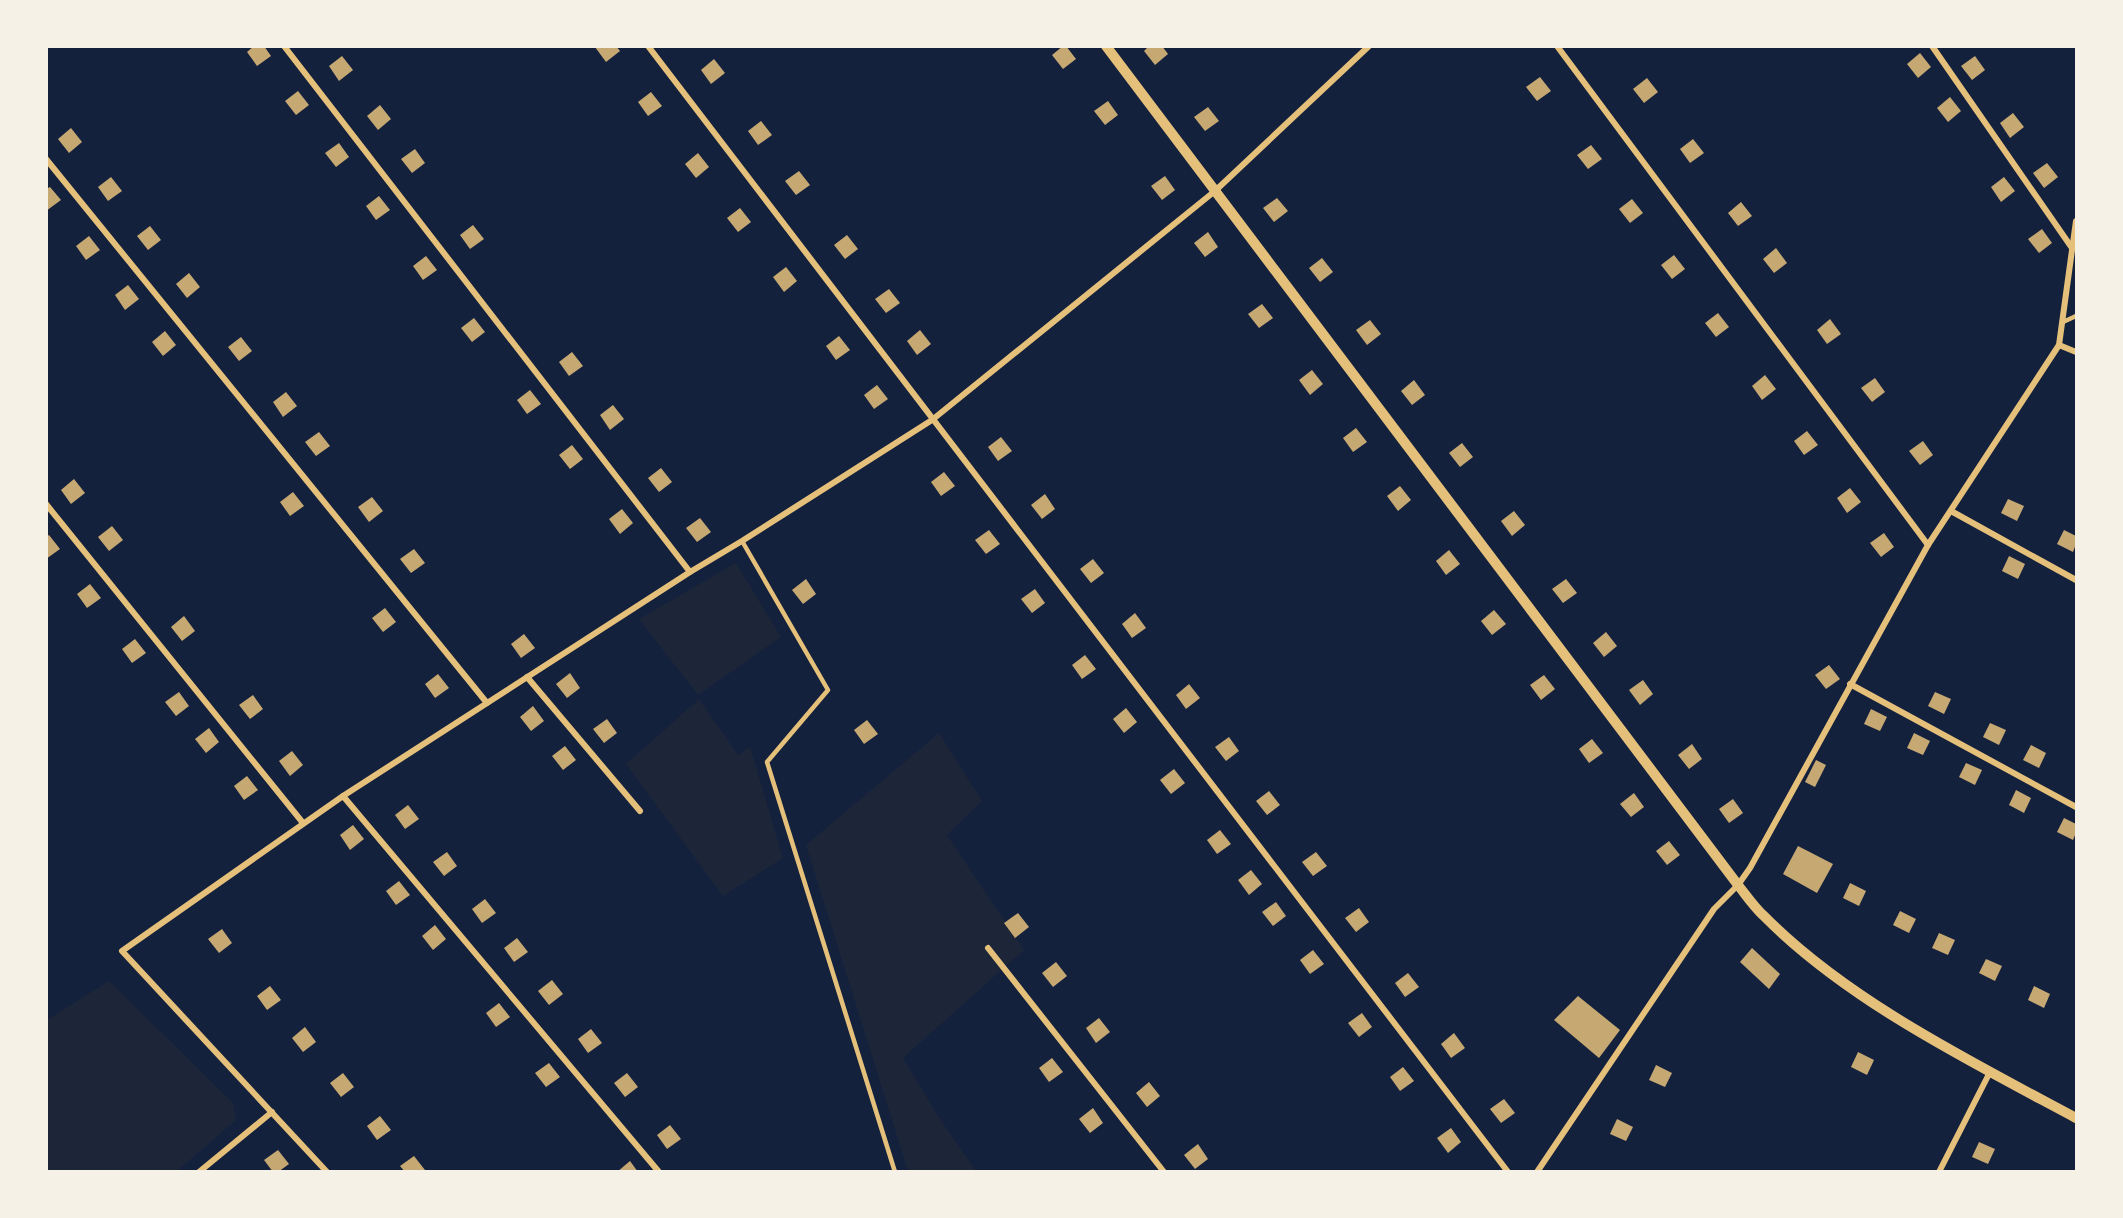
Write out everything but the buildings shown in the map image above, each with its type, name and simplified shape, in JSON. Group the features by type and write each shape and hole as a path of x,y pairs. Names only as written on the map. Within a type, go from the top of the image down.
{"street":[{"path":"284,46 690,572"},
{"path":"648,46 1508,1172"},
{"path":"1106,46 1738,885 1763,915 1826,969 1859,993 1990,1072 2076,1118"},
{"path":"327,1172 122,951 343,796 690,572 742,542 932,420 1215,191 1369,46"},
{"path":"1557,46 1928,545"},
{"path":"1932,46 2073,248"},
{"path":"46,159 487,703"},
{"path":"1537,1172 1714,909 1738,885 1750,868 1928,545 2059,345 2076,221"},
{"path":"2059,345 2076,352"},
{"path":"46,504 303,823"},
{"path":"1951,511 2076,580"},
{"path":"527,677 640,811"},
{"path":"1850,684 2076,807"},
{"path":"343,796 659,1172"},
{"path":"988,948 1164,1172"},
{"path":"1939,1172 1990,1072"},
{"path":"199,1172 272,1112"}],"lane":[{"path":"2063,322 2076,316"},
{"path":"742,542 828,690 767,762 895,1172"}],"shaded area":[{"path":"736,563 781,637 698,695 639,619"},
{"path":"699,699 738,755 750,747 783,858 723,896 626,764"},
{"path":"939,733 982,801 947,835 1024,950 903,1058 940,1119 976,1171 908,1171 806,845"},
{"path":"109,981 233,1103 236,1120 177,1171 47,1171 47,1020"}]}
